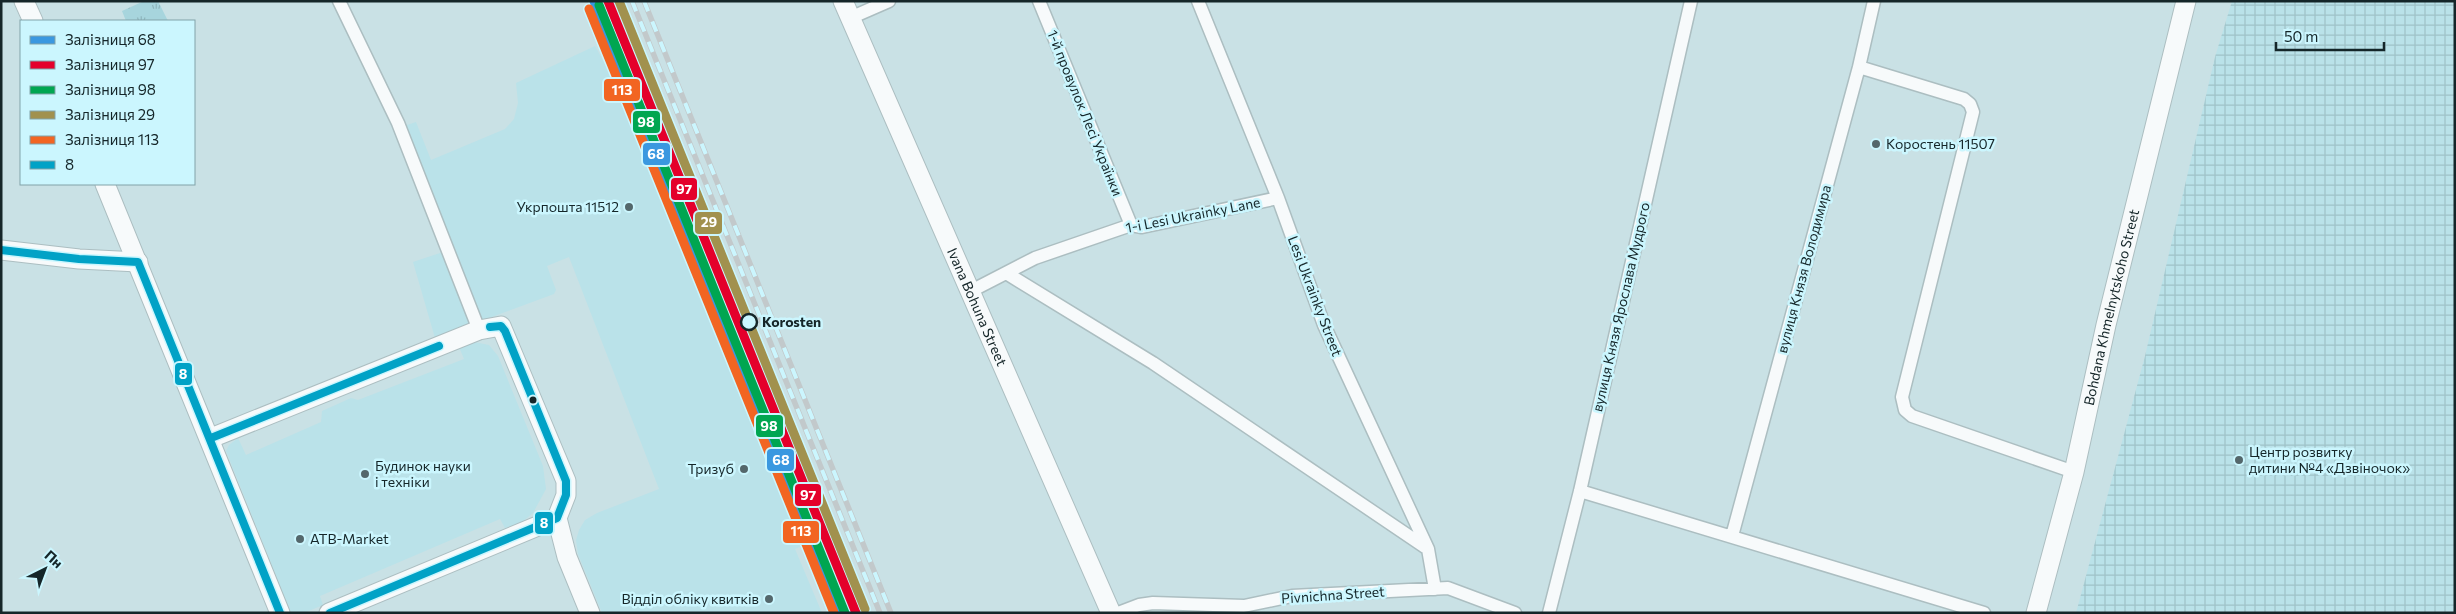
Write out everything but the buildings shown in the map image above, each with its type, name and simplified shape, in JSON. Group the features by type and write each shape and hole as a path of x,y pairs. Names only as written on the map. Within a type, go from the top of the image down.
{"street":[{"path":"24,1 33,20"},
{"path":"339,1 398,123 484,329"},
{"path":"846,10 889,1"},
{"name":"1-й провулок Лесі Українки","path":"1039,1 1130,225"},
{"name":"Lesi Ukrainky Street","path":"1198,1 1278,198 1324,325 1428,549 1435,589"},
{"name":"вулиця Князя Ярослава Мудрого","path":"1549,613 1580,492 1691,1"},
{"name":"вулиця Князя Володимира","path":"1732,536 1859,67 1874,1"},
{"name":"Bohdana Khmelnytskoho Street","path":"2036,613 2074,472 2106,326 2186,1"},
{"name":"Ivana Bohuna Street","path":"846,10 972,291 1112,613"},
{"path":"1859,67 1964,99 1970,104 1973,112 1902,397 1905,410 1912,416 2074,472"},
{"path":"105,185 211,438 280,613"},
{"name":"1-i Lesi Ukrainky Lane","path":"972,291 1036,258 1130,225 1142,227 1278,198"},
{"path":"1,250 79,260 138,262"},
{"path":"1006,273 1153,363 1428,549"},
{"path":"211,438 484,329 501,326 505,331 566,481 566,495 557,518 567,557 590,613"},
{"path":"1580,492 1984,613"},
{"path":"329,613 557,518"},
{"name":"Pivnichna Street","path":"1118,613 1139,605 1153,603 1244,606 1292,596 1435,589 1454,590 1515,613"}],"shaded area":[{"path":"2232,1 2455,1 2455,613 2076,613 2145,356 2215,57"},
{"path":"595,46 629,107 662,175 812,542 795,549 822,613 602,613 578,554 576,540 579,530 585,520 597,513 659,489 569,257 547,266 556,290 554,294 435,338 413,262 446,251 401,127 416,122 431,160 505,129 514,119 518,103 516,83"},
{"path":"474,342 489,345 498,356 543,466 546,489 533,513 522,522 505,528 500,519 320,596 323,605 304,613 291,613 226,451 229,445 238,438 246,455 321,422 322,411 351,398 358,400 464,359 459,347"}],"green space":[{"path":"144,1 158,1 168,20 126,20 122,11"}],"railway":[{"path":"632,1 880,613"},
{"path":"644,1 891,613"}],"rail line":[{"name":"68","path":"594,1 843,613"},
{"name":"97","path":"608,1 856,613"},
{"name":"29","path":"619,1 865,609"},
{"name":"98","path":"599,5 845,613"},
{"name":"113","path":"589,9 834,613"}],"transit line":[{"name":"8","path":"1,250 79,259 138,262 280,613"},
{"name":"8","path":"330,613 557,518 566,495 566,481 505,331 501,326 490,327"},
{"name":"8","path":"211,438 439,346"}],"place":[{"name":"Коростень 11507","path":"1876,144"},
{"name":"Укрпошта 11512","path":"629,207"},
{"name":"Korosten","path":"749,322"},
{"name":"Центр розвитку дитини №4 «Дзвіночок»","path":"2239,460"},
{"name":"Тризуб","path":"744,469"},
{"name":"Будинок науки і техніки","path":"365,474"},
{"name":"ATB-Market","path":"300,539"},
{"name":"Відділ обліку квитків","path":"769,599"}]}
